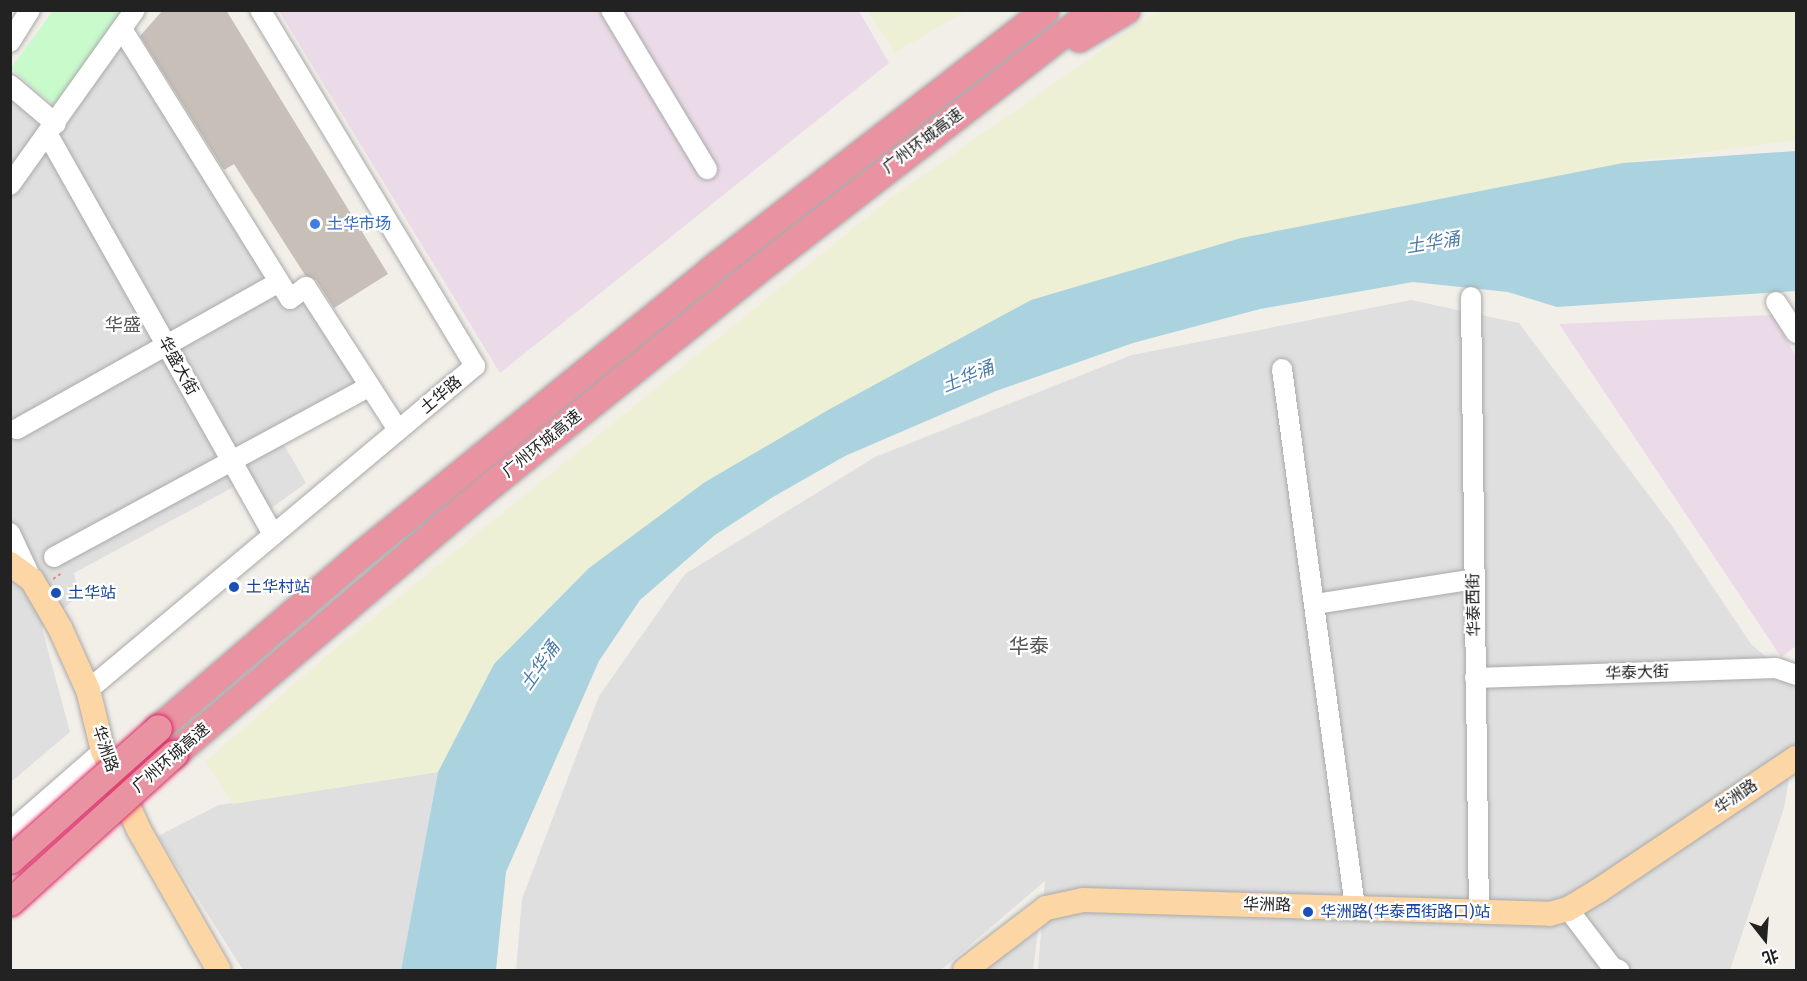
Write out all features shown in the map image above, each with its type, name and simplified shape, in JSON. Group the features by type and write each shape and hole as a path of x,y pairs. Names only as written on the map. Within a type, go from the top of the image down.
{"highway":[{"path":"859,152 1031,10"},
{"name":"广州环城高速","path":"10,860 158,728 361,554 859,152 1045,10"},
{"name":"广州环城高速","path":"10,902 174,754 482,492 887,168 1094,10"},
{"path":"887,168 1030,68 1126,10"}],"main road":[{"name":"华洲路","path":"10,564 32,580 69,645 88,690 103,751 139,830 219,970"},
{"name":"华洲路","path":"965,970 1046,908 1067,902 1355,907 1532,915 1568,909 1797,758"}],"street":[{"path":"10,42 30,10"},
{"path":"10,185 135,10"},
{"name":"土华路","path":"88,690 475,366 260,10"},
{"path":"611,10 707,169"},
{"path":"122,29 290,299 306,287 398,430"},
{"path":"10,85 52,129"},
{"name":"华盛大街","path":"52,129 166,346 273,535"},
{"path":"17,429 279,282"},
{"name":"华泰西街","path":"1471,297 1479,913"},
{"path":"1776,302 1797,333"},
{"path":"1282,369 1355,907"},
{"path":"54,556 370,386"},
{"path":"10,533 32,580"},
{"path":"1315,604 1474,579"},
{"name":"华泰大街","path":"1475,678 1776,668 1797,675"},
{"path":"10,832 103,751"},
{"path":"1568,909 1612,967 1619,970"}],"shaded area":[{"path":"279,11 859,11 889,63 500,373"},
{"path":"122,29 290,298 306,287 370,386 279,436 306,483 262,515 243,482 74,573 79,595 42,628 70,732 11,782 10,91 47,135"},
{"path":"1411,300 1519,323 1672,526 1751,644 1796,683 1796,738 1784,808 1730,970 1038,970 1045,881 941,970 516,970 522,899 599,696 685,574 875,457 1132,355"},
{"path":"1772,315 1796,356 1796,646 1781,657 1559,324"},
{"path":"438,772 401,970 243,970 158,836 219,805"},
{"path":"1038,931 1033,970 984,970"}],"green space":[{"path":"53,11 124,11 55,107 11,68"},
{"path":"868,11 966,11 895,53"},
{"path":"1157,11 1796,11 1796,140 1623,163 1241,238 1031,300 828,410 705,482 589,568 494,664 438,772 233,804 205,762 325,657 888,200"}],"water":[{"name":"土华涌","path":"1796,151 1796,291 1557,307 1508,292 1413,282 1260,309 1133,343 996,391 845,456 773,497 715,535 640,600 599,661 506,872 496,970 401,970 438,772 494,664 589,568 705,482 828,410 1031,300 1241,238 1623,163"}],"building":[{"path":"163,10 226,10 388,274 334,308 316,280 305,275 234,164 224,170 140,36"}],"place":[{"name":"土华市场","path":"315,224"},
{"name":"土华村站","path":"234,587"},
{"name":"土华站","path":"56,593"},
{"name":"华洲路(华泰西街路口)站","path":"1308,912"}],"district":[{"name":"华盛","path":"123,325"},
{"name":"华泰","path":"1029,646"}]}
